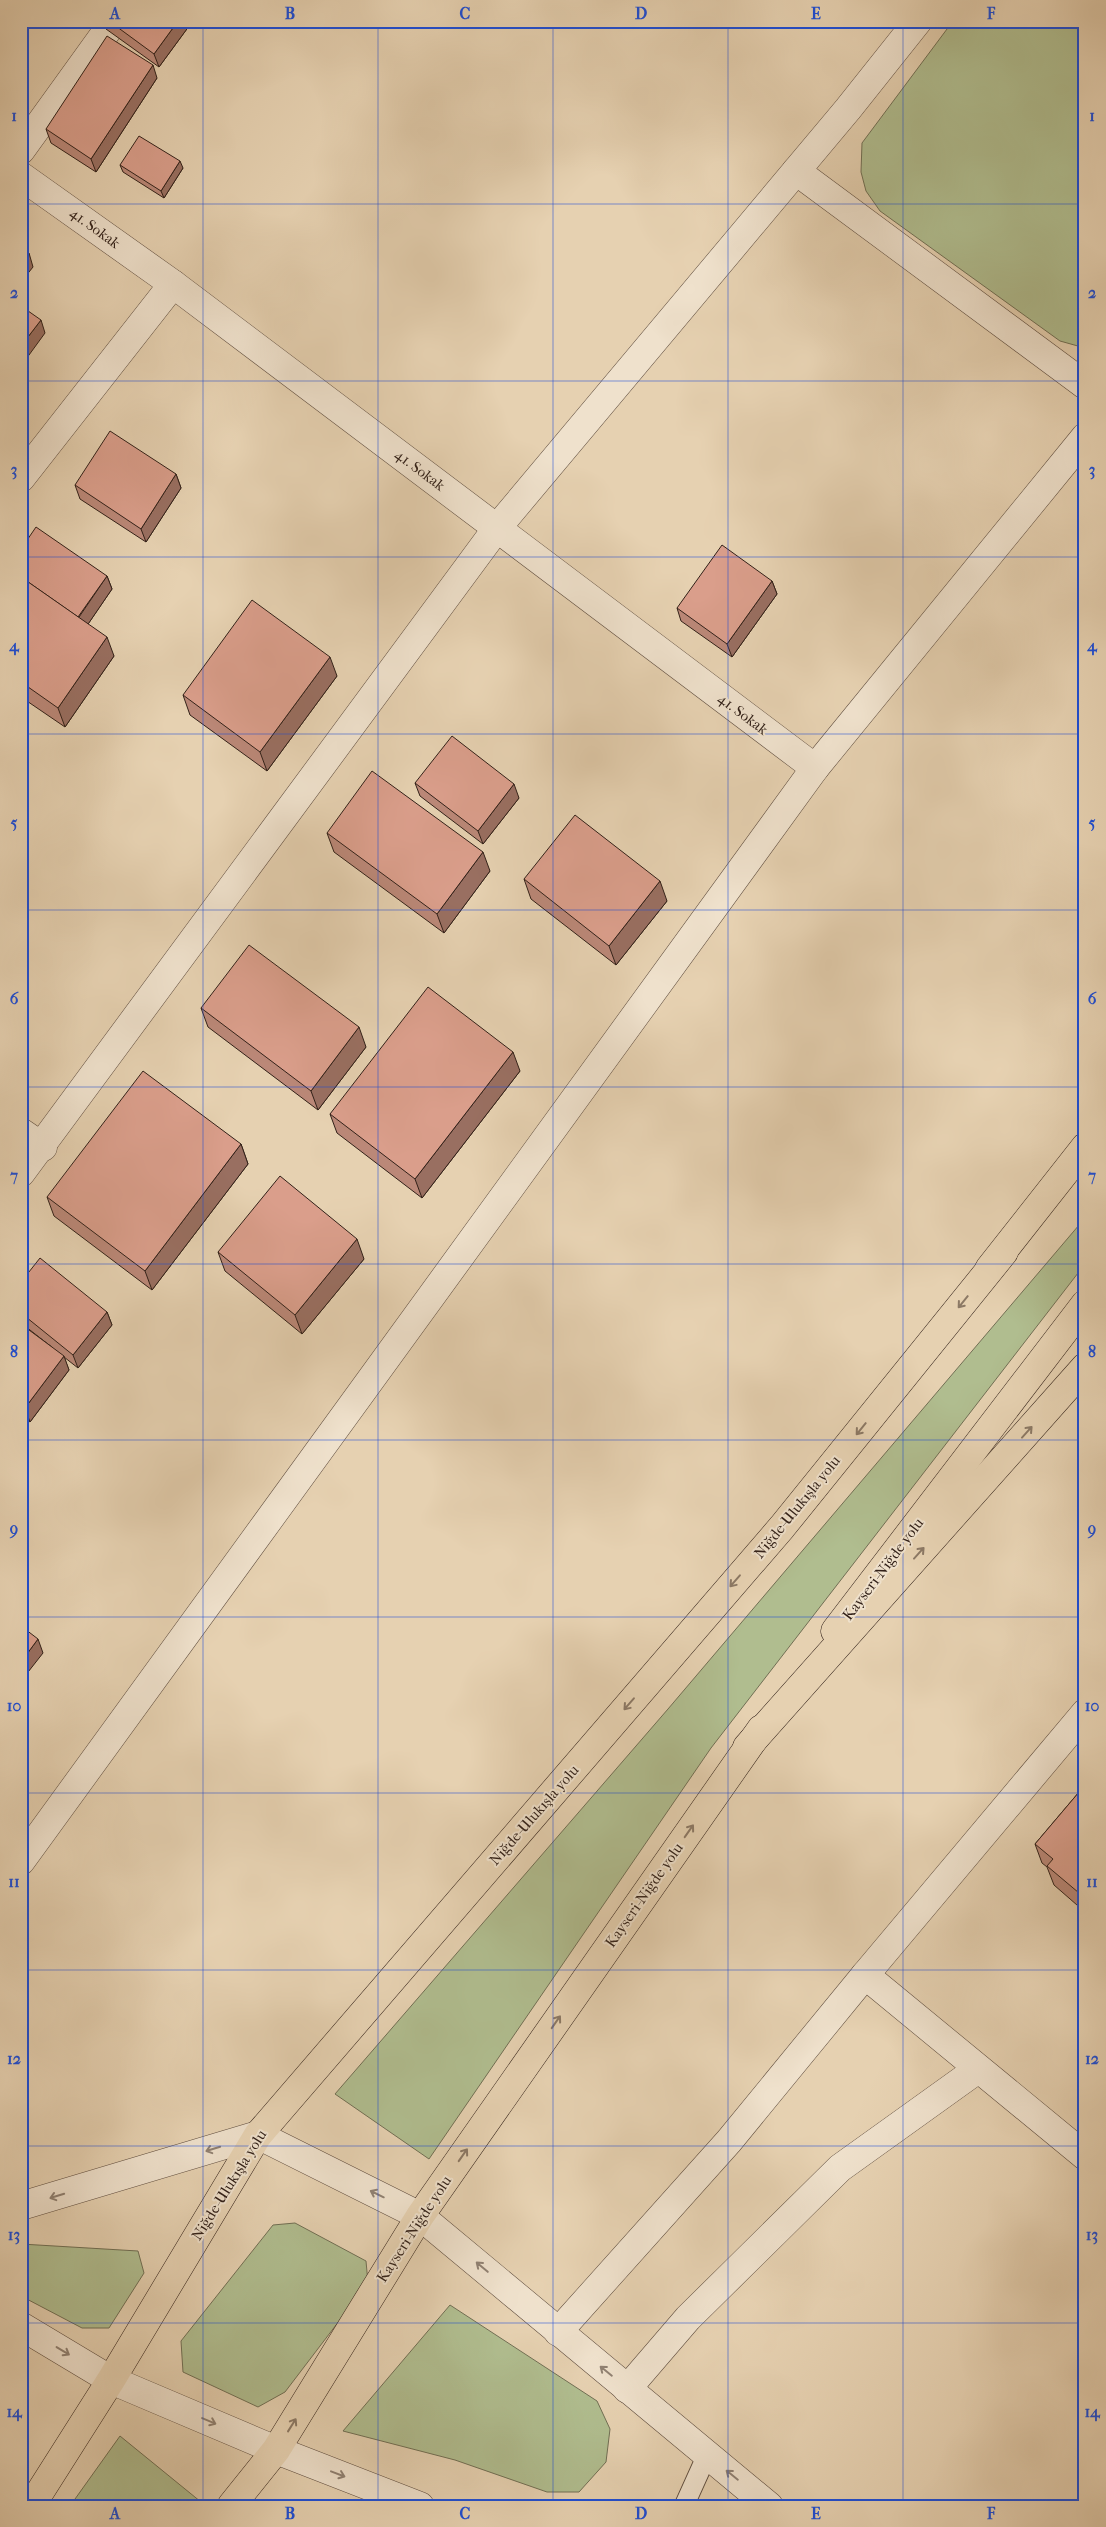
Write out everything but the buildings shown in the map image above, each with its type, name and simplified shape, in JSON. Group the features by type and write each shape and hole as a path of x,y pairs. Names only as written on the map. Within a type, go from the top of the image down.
{"highway":[{"path":"989,1269 1085,1147"},
{"name":"Niğde-Ulukışla yolu","path":"31,2506 111,2380 258,2135 782,1527 989,1269 1085,1158"},
{"name":"Kayseri-Niğde yolu","path":"231,2506 276,2450 420,2216 747,1747 1085,1304"},
{"path":"747,1747 1085,1367"}],"street":[{"path":"21,150 114,21"},
{"path":"21,1173 32,1139 497,528 796,171 918,21"},
{"path":"796,171 1085,386"},
{"name":"41. Sokak","path":"21,176 173,284 815,768"},
{"path":"21,478 173,284"},
{"path":"21,1861 815,768 1085,437"},
{"path":"558,2332 729,2141 865,1975 1085,1713"},
{"path":"865,1975 1085,2156"},
{"path":"627,2389 688,2318 840,2168 978,2069"},
{"path":"21,2206 258,2135 420,2216 770,2506"},
{"path":"21,2326 111,2380 276,2450 420,2506"}],"lane":[{"path":"684,2506 707,2455"}],"green space":[{"path":"953,21 1085,21 1085,348 1060,341 880,211 866,191 861,172 862,143"},
{"path":"1085,1218 1085,1264 711,1748 429,2159 335,2094 668,1709"},
{"path":"295,2223 366,2261 368,2283 285,2392 258,2407 183,2372 181,2341 273,2225"},
{"path":"21,2244 138,2251 144,2273 109,2328 82,2328 21,2296"},
{"path":"450,2305 597,2401 610,2429 606,2462 579,2492 547,2492 455,2460 343,2431"},
{"path":"120,2436 201,2502 198,2506 70,2506"}]}
